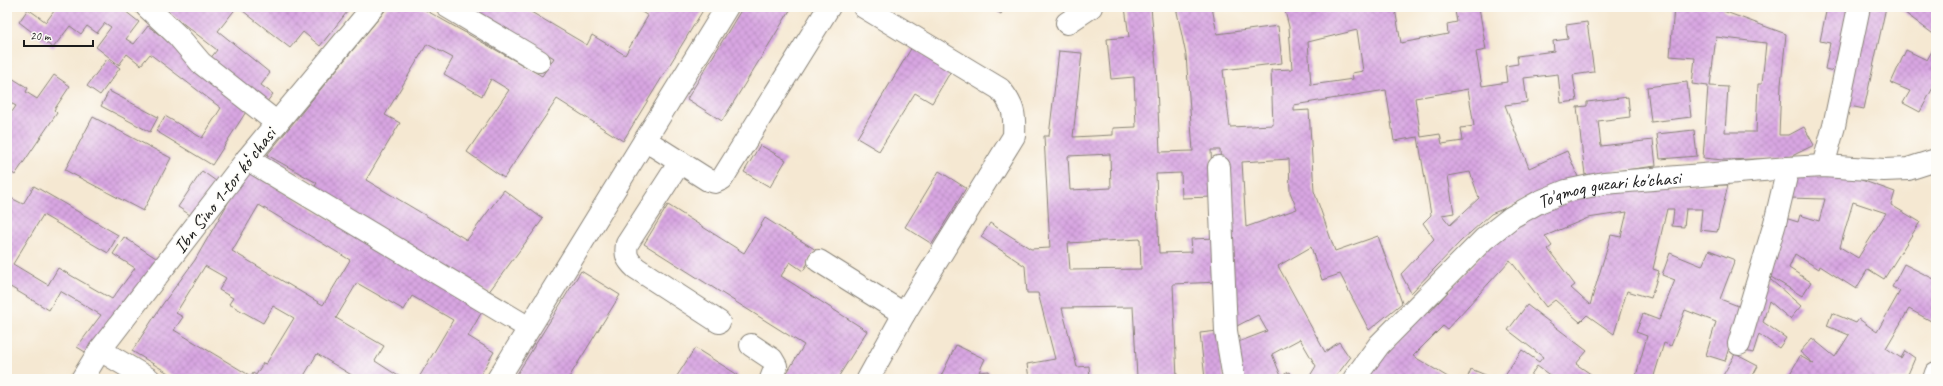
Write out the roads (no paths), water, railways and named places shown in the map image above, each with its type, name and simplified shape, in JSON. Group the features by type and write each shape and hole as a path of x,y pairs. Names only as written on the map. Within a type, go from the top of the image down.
{"street":[{"path":"147,7 178,36 201,63 277,123"},
{"name":"Ibn Sino 1-tor koʻchasi","path":"82,379 100,350 247,158 372,7"},
{"path":"448,7 538,61"},
{"path":"498,379 727,7"},
{"path":"645,140 708,180 715,182 722,179 829,7"},
{"path":"864,7 1000,89 1010,102 1015,117 1014,136 904,314 868,379"},
{"path":"1067,23 1091,7"},
{"path":"1823,166 1834,126 1859,7"},
{"path":"247,158 529,328"},
{"name":"To'qmoq guzari ko'chasi","path":"1354,379 1379,344 1484,239 1512,217 1538,202 1566,191 1604,183 1788,168 1823,166 1892,170 1908,169 1936,160"},
{"path":"680,162 627,244 626,253 628,261 636,268 719,322"},
{"path":"1219,167 1226,331 1234,379"},
{"path":"1739,344 1775,223 1788,168"},
{"path":"819,261 904,314"},
{"path":"751,346 774,361 776,366 771,379"},
{"path":"100,350 149,379"},
{"path":"1934,379 1936,374"}]}
